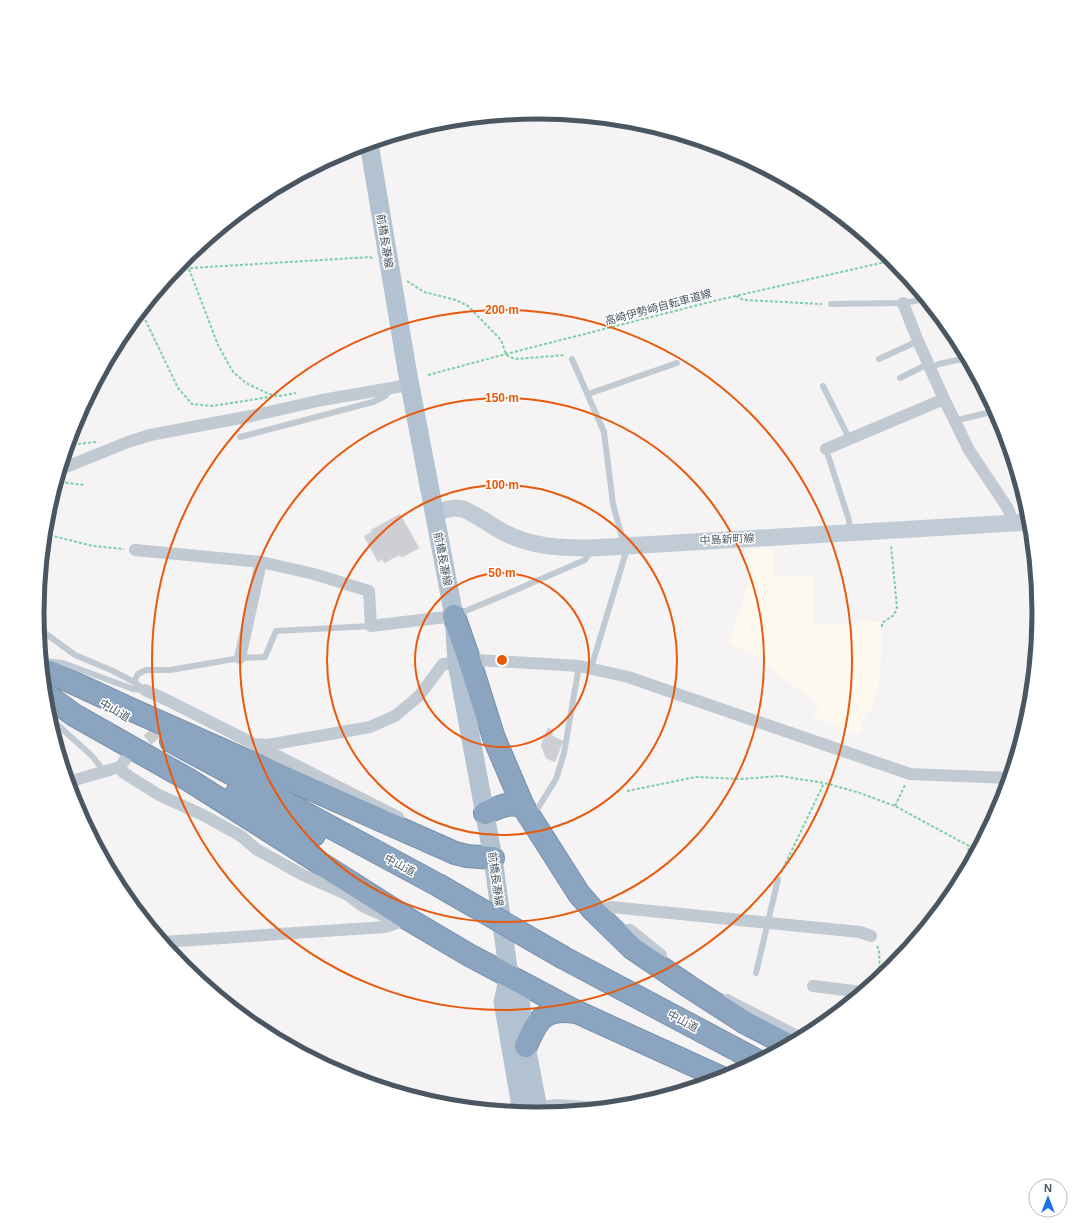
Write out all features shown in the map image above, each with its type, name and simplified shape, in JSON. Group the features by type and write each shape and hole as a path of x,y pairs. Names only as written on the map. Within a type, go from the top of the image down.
{"highway":[{"path":"454,616 464,663 494,738 526,811 579,894 594,911 632,948 744,1022 784,1042"},
{"path":"47,672 455,852 467,856 493,858"},
{"name":"中山道","path":"48,673 126,734 193,771 438,893 563,964 691,1040 738,1064"},
{"path":"51,699 74,715 189,780 403,920 577,1012 714,1074"},
{"path":"485,814 504,805 514,804 526,811"},
{"name":"中山道","path":"563,964 753,1057"},
{"path":"526,1046 535,1026 548,1014 555,1011 564,1010 577,1012"}],"main road":[{"name":"前橋長瀞線","path":"370,149 402,381 434,512 454,616"},
{"name":"中島新町線","path":"434,512 454,508 463,509 503,532 537,545 563,548 592,548 1024,522"},
{"name":"前橋長瀞線","path":"464,663 509,976 520,1000 526,1046 527,1107"},
{"name":"前橋長瀞線","path":"509,976 503,1002 526,1107"}],"street":[{"path":"903,302 918,341 954,421 969,450 1007,507 1010,514 1011,523"},
{"path":"66,467 128,442 150,435 251,416 402,381"},
{"path":"826,449 944,399"},
{"path":"135,550 261,562 314,574 369,591 371,626 454,616"},
{"path":"240,658 261,562"},
{"path":"253,744 268,745 370,727 395,716 419,696 443,664 464,663 477,660 591,668 628,677 910,774 1004,778"},
{"path":"145,690 182,707 442,838"},
{"path":"172,718 182,707"},
{"path":"73,780 104,771 122,763 123,772 159,795 222,825 241,836 256,849 303,875 346,894 364,907 403,920"},
{"path":"594,911 611,907 860,932 871,936"},
{"path":"169,942 385,927 403,920"},
{"path":"615,932 630,930 701,985 795,1035"},
{"path":"813,986 855,991"}],"lane":[{"path":"831,304 903,302 920,300"},
{"path":"879,359 918,341"},
{"path":"572,359 604,432 613,504 626,552 591,668"},
{"path":"900,378 929,366 962,359"},
{"path":"588,394 677,362"},
{"path":"240,437 373,402 385,396 402,381"},
{"path":"823,386 849,438"},
{"path":"954,421 989,413"},
{"path":"826,449 849,520 851,532"},
{"path":"454,616 585,560 592,548"},
{"path":"134,682 138,674 142,671 170,670 240,658 265,657 276,631 371,626"},
{"path":"45,633 75,656 112,671 134,682 145,690"},
{"path":"47,669 63,663 133,689 145,690"},
{"path":"526,811 538,808 556,779 564,753 579,666"},
{"path":"57,725 92,756 104,771"},
{"path":"756,973 778,879"}],"path":[{"path":"185,268 370,257 376,261"},
{"name":"高崎伊勢崎自転車道線","path":"428,375 735,296 885,262"},
{"path":"189,268 218,345 233,372 246,384 269,394 279,396"},
{"path":"406,281 424,292 456,300 468,306 501,340 509,358 516,359 559,354 568,355 572,359"},
{"path":"735,296 743,300 831,304"},
{"path":"143,316 178,388 192,404 212,406 299,392"},
{"path":"62,482 84,485"},
{"path":"882,627 882,623 894,614 896,608 890,530"},
{"path":"50,535 93,546 135,550"},
{"path":"895,806 910,774"},
{"path":"627,791 696,777 741,779 780,776 824,783 857,792 895,806 969,846 967,858"},
{"path":"778,879 824,783"},
{"path":"871,936 879,950 880,969"}],"shaded area":[{"path":"773,548 773,577 814,576 813,624 880,622 882,641 880,679 872,708 862,719 861,734 812,717 820,705 774,672 761,657 728,644 748,586 746,549"}],"building":[{"path":"400,514 419,548 402,557 399,555 384,563 383,559 378,562 364,536 372,532 371,530"},
{"path":"548,728 553,730 552,736 563,741 555,762 546,758 541,746"}],"tunnel":[{"path":"134,752 168,722"}]}
